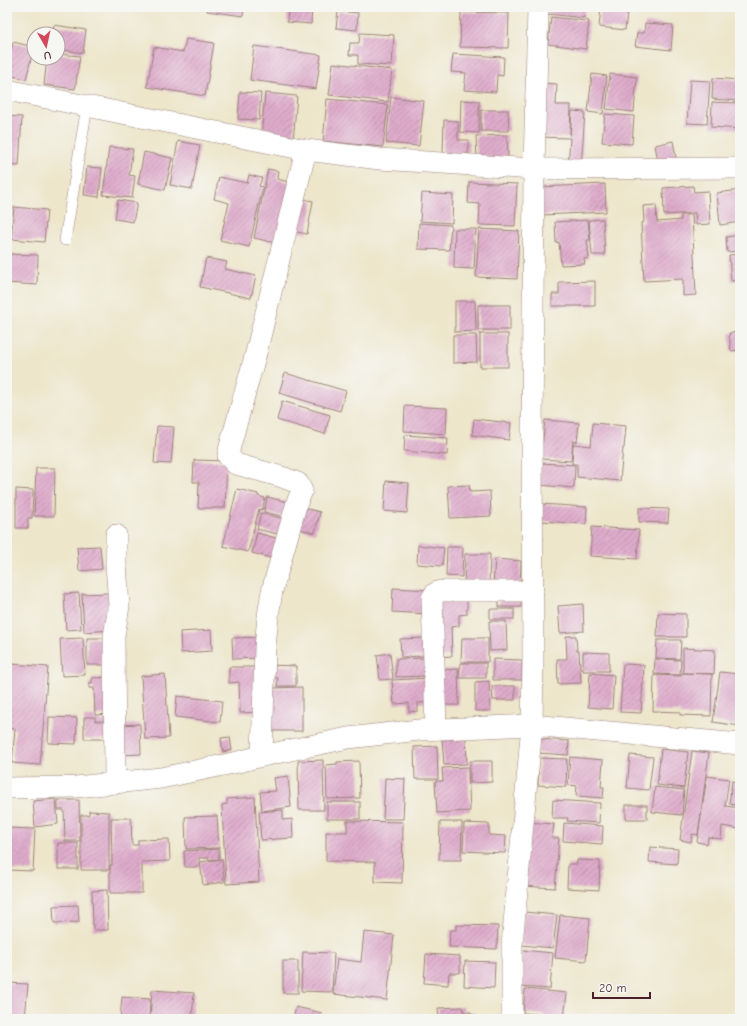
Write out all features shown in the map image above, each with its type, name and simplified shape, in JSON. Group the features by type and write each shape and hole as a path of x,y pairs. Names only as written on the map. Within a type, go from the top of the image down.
{"street":[{"path":"512,1019 512,945 532,725 534,169 538,7"},
{"path":"7,90 306,150 380,159 534,169 740,168"},
{"path":"262,756 265,647 268,616 274,584 297,502 302,491 298,483 236,464 228,456 256,353 306,150"},
{"path":"115,783 114,636 119,606 116,564 116,535"},
{"path":"436,729 432,598 434,593 444,590 533,592"},
{"path":"7,788 76,787 161,778 348,738 419,730 532,725 740,744"}],"lane":[{"path":"65,240 88,106"}],"building":[{"path":"207,7 244,7 243,16 207,11"},
{"path":"288,7 312,7 311,24 287,22"},
{"path":"360,7 360,10 334,8"},
{"path":"548,7 585,7 584,18 547,14"},
{"path":"601,7 628,7 625,30 599,27"},
{"path":"338,11 358,13 357,30 336,28"},
{"path":"461,12 509,13 508,48 460,47"},
{"path":"551,17 589,21 586,49 548,44"},
{"path":"645,23 673,25 671,50 635,46 637,33 644,33"},
{"path":"66,27 86,30 83,53 66,50"},
{"path":"360,33 394,35 392,66 358,64 358,55 349,55 350,43 359,43"},
{"path":"186,39 214,43 205,96 147,87 154,47 183,52"},
{"path":"13,42 26,45 26,66 29,66 26,79 7,75 7,68"},
{"path":"254,46 321,55 316,89 250,80"},
{"path":"453,54 504,57 503,76 497,75 496,92 464,90 466,73 451,72"},
{"path":"66,55 80,56 75,89 44,85 46,66 66,66"},
{"path":"333,63 392,70 388,102 329,95"},
{"path":"592,74 607,76 603,114 588,112"},
{"path":"610,74 637,77 634,112 606,109"},
{"path":"713,78 740,80 740,101 712,99"},
{"path":"690,80 710,81 707,124 687,123"},
{"path":"539,83 557,84 556,105 571,105 570,136 572,111 585,112 581,169 568,168 570,138 538,137"},
{"path":"240,92 261,93 259,120 238,119"},
{"path":"265,93 297,96 293,141 261,138"},
{"path":"391,97 424,101 419,146 386,143"},
{"path":"327,99 388,105 383,147 323,141"},
{"path":"461,100 479,101 479,133 460,132"},
{"path":"712,102 740,103 740,129 711,127"},
{"path":"481,110 508,110 509,131 481,131"},
{"path":"605,114 634,116 632,144 602,142"},
{"path":"7,116 22,117 19,166 7,165"},
{"path":"444,120 458,121 458,140 469,140 468,154 443,154"},
{"path":"507,135 508,158 477,159 476,136"},
{"path":"178,141 200,145 192,189 170,185"},
{"path":"673,141 677,163 659,166 655,145"},
{"path":"109,147 133,149 129,175 135,176 132,198 103,195"},
{"path":"144,152 172,158 165,190 138,184"},
{"path":"87,167 102,168 99,197 84,195"},
{"path":"268,169 278,171 277,179 292,183 280,244 254,238"},
{"path":"249,175 262,178 259,186 263,187 249,247 220,240 229,203 214,199 219,177 247,183"},
{"path":"469,182 517,184 515,226 479,225 480,204 468,203"},
{"path":"605,184 606,212 542,215 541,187"},
{"path":"693,186 694,192 708,191 710,224 696,225 695,213 664,215 663,188"},
{"path":"740,190 740,222 720,225 717,193"},
{"path":"422,193 453,195 452,223 420,221"},
{"path":"298,198 313,201 307,234 292,231"},
{"path":"118,200 137,203 133,222 115,219"},
{"path":"656,205 657,222 681,220 681,215 692,215 696,295 683,296 683,279 644,281 641,223 644,222 643,206"},
{"path":"14,207 47,210 44,242 11,239"},
{"path":"603,219 605,255 592,255 589,220"},
{"path":"588,220 590,240 587,240 589,258 584,259 585,264 561,265 559,242 556,243 555,222"},
{"path":"419,223 451,225 449,250 418,249"},
{"path":"455,229 476,229 474,269 454,268"},
{"path":"479,229 519,231 517,279 476,277"},
{"path":"740,235 740,251 727,252 726,237"},
{"path":"7,254 38,255 37,285 7,283"},
{"path":"740,254 740,280 731,281 729,255"},
{"path":"206,258 227,262 225,269 256,276 251,298 200,287"},
{"path":"595,281 595,306 552,306 552,294 559,294 559,282"},
{"path":"455,301 475,301 476,331 455,332"},
{"path":"478,305 510,305 510,330 478,330"},
{"path":"740,332 740,350 731,351 729,333"},
{"path":"480,334 508,334 508,367 480,367"},
{"path":"453,335 476,335 477,362 453,363"},
{"path":"285,373 346,391 340,411 279,393"},
{"path":"282,401 330,415 325,434 277,420"},
{"path":"405,406 447,408 446,434 404,431"},
{"path":"474,419 511,423 509,440 472,435"},
{"path":"545,420 579,423 577,442 573,441 571,461 541,459"},
{"path":"593,423 626,426 620,481 577,477 577,464 572,464 573,444 591,446"},
{"path":"157,426 174,427 171,464 154,463"},
{"path":"405,435 448,438 447,455 404,451"},
{"path":"194,460 227,461 225,508 198,508 199,482 193,482"},
{"path":"540,463 575,465 574,488 539,485"},
{"path":"36,468 55,468 54,516 34,516"},
{"path":"386,481 409,483 407,513 384,511"},
{"path":"469,485 470,492 490,491 491,516 450,518 448,486"},
{"path":"16,489 33,490 32,518 28,518 28,528 16,528"},
{"path":"237,489 258,494 258,496 265,498 262,510 259,509 248,552 223,546"},
{"path":"267,497 292,503 289,518 264,512"},
{"path":"541,504 587,507 586,524 540,521"},
{"path":"300,507 320,512 315,533 295,528"},
{"path":"639,508 669,509 668,523 639,522"},
{"path":"261,513 289,520 285,536 257,529"},
{"path":"592,527 639,530 637,559 590,556"},
{"path":"257,533 284,540 278,560 252,553"},
{"path":"418,545 444,548 442,566 417,564"},
{"path":"100,546 102,569 79,571 77,547"},
{"path":"447,547 463,547 462,577 446,576"},
{"path":"465,554 490,554 489,587 464,589"},
{"path":"495,559 521,561 520,588 493,586"},
{"path":"393,588 430,590 429,614 392,612"},
{"path":"467,592 467,614 459,615 459,626 451,627 452,656 438,657 437,593"},
{"path":"79,593 81,629 66,630 64,594"},
{"path":"109,593 111,630 84,632 82,594"},
{"path":"499,596 521,596 521,607 499,607"},
{"path":"583,604 584,631 560,633 558,606"},
{"path":"490,609 514,609 514,619 490,619"},
{"path":"658,613 686,614 686,637 657,637"},
{"path":"489,621 506,621 507,650 490,651"},
{"path":"211,630 212,651 181,653 180,632"},
{"path":"566,636 576,636 577,651 579,651 581,683 558,684 557,659 567,659"},
{"path":"259,637 260,658 233,659 232,638"},
{"path":"83,638 85,675 62,676 60,639"},
{"path":"87,638 111,638 110,665 87,665"},
{"path":"425,638 426,656 401,657 400,639"},
{"path":"462,638 488,638 488,662 461,662"},
{"path":"657,640 681,640 680,659 656,658"},
{"path":"683,648 715,650 714,674 683,673"},
{"path":"583,652 609,653 609,671 583,671"},
{"path":"390,653 393,679 380,680 377,655"},
{"path":"427,658 428,676 396,677 396,659"},
{"path":"493,659 522,660 522,680 493,680"},
{"path":"655,659 681,660 680,675 654,674"},
{"path":"460,663 486,663 486,678 459,678"},
{"path":"12,664 48,667 40,765 12,763 15,729 7,728"},
{"path":"623,664 644,665 641,713 620,712"},
{"path":"267,665 296,666 296,686 277,686 278,678 266,678"},
{"path":"229,667 259,667 260,712 240,713 239,682 229,683"},
{"path":"458,669 459,705 438,705 437,670"},
{"path":"720,672 740,674 740,726 713,722"},
{"path":"590,673 614,675 612,709 588,707"},
{"path":"682,673 712,674 711,716 680,715 680,712 653,711 654,675 681,676"},
{"path":"165,674 169,738 145,739 141,676"},
{"path":"111,677 112,714 95,715 94,688 89,688 89,683 92,683 92,678"},
{"path":"430,678 431,702 418,703 418,711 409,712 409,703 394,704 392,680"},
{"path":"489,681 490,711 475,711 475,682"},
{"path":"492,686 515,686 515,700 493,700"},
{"path":"302,687 302,731 270,731 270,688"},
{"path":"177,696 222,701 220,722 175,717"},
{"path":"49,717 77,718 76,744 48,743"},
{"path":"84,717 95,717 95,721 112,721 112,739 84,739"},
{"path":"140,724 141,754 121,755 120,725"},
{"path":"230,737 232,750 223,752 221,738"},
{"path":"466,738 467,764 444,765 442,740"},
{"path":"539,739 569,741 568,755 538,753"},
{"path":"437,746 438,779 415,779 414,747"},
{"path":"661,749 688,752 684,788 657,785"},
{"path":"692,751 709,753 698,835 692,834 691,842 680,840"},
{"path":"630,755 653,757 649,790 627,788"},
{"path":"570,757 603,760 601,787 604,787 603,798 576,796 577,786 568,785"},
{"path":"539,758 567,759 566,787 538,785"},
{"path":"323,760 324,810 299,810 298,761"},
{"path":"359,761 360,798 327,799 326,765 337,764 337,762"},
{"path":"470,761 492,761 492,782 470,783"},
{"path":"468,767 470,811 437,813 435,781 443,781 442,768"},
{"path":"288,776 291,807 262,811 260,792 276,791 274,778"},
{"path":"707,776 729,779 725,806 740,808 740,829 722,826 721,839 708,837 707,844 697,842"},
{"path":"385,778 405,779 403,819 383,819"},
{"path":"732,781 740,782 740,806 729,804"},
{"path":"655,787 684,790 682,815 652,812"},
{"path":"255,797 259,882 226,884 222,805 227,804 227,799"},
{"path":"56,799 58,824 35,827 33,801"},
{"path":"58,800 79,800 80,841 65,841 64,810 58,810"},
{"path":"553,800 600,803 599,823 567,821 568,818 552,818"},
{"path":"327,802 360,802 360,819 327,819"},
{"path":"626,805 647,805 647,819 626,819"},
{"path":"283,810 283,820 292,819 293,838 261,840 259,812"},
{"path":"89,811 109,812 109,870 81,870 81,815 89,815"},
{"path":"217,816 219,848 186,849 185,817"},
{"path":"111,818 131,818 132,845 138,845 138,840 169,839 170,861 142,862 142,893 110,893 110,865 112,865"},
{"path":"347,821 403,822 402,883 375,882 375,862 326,861 326,832 347,832"},
{"path":"440,822 462,822 461,860 439,860"},
{"path":"527,822 554,824 552,838 559,838 555,888 521,886"},
{"path":"464,823 489,824 489,835 506,836 505,853 463,851"},
{"path":"564,823 603,826 602,844 563,841"},
{"path":"7,828 35,829 33,871 7,870"},
{"path":"58,843 78,843 78,869 58,869"},
{"path":"650,847 678,849 677,864 649,862"},
{"path":"219,849 219,859 209,860 209,858 199,858 199,867 185,867 184,851"},
{"path":"222,859 224,882 203,885 200,862"},
{"path":"577,860 600,861 599,890 567,888 568,864 577,864"},
{"path":"107,890 108,930 93,930 92,891"},
{"path":"78,905 79,922 54,923 53,906"},
{"path":"524,912 557,915 553,948 521,945"},
{"path":"560,915 590,918 586,961 555,958"},
{"path":"456,925 498,926 497,949 449,947 450,930 456,930"},
{"path":"364,932 394,935 387,1000 333,994 337,959 361,962"},
{"path":"522,950 553,953 550,989 519,987"},
{"path":"303,952 334,953 332,992 301,991"},
{"path":"426,954 460,956 460,973 449,973 448,985 424,983"},
{"path":"283,961 298,961 298,993 283,993"},
{"path":"465,961 495,962 494,988 464,986"},
{"path":"7,983 28,984 25,1019 7,1019"},
{"path":"525,989 567,993 564,1019 545,1019 545,1015 523,1013"},
{"path":"152,990 194,993 192,1019 150,1019"},
{"path":"122,997 150,999 149,1019 120,1019"},
{"path":"296,1007 322,1013 320,1019 293,1019"},
{"path":"463,1007 464,1012 471,1012 471,1015 476,1015 476,1019 439,1019 438,1008"}]}
